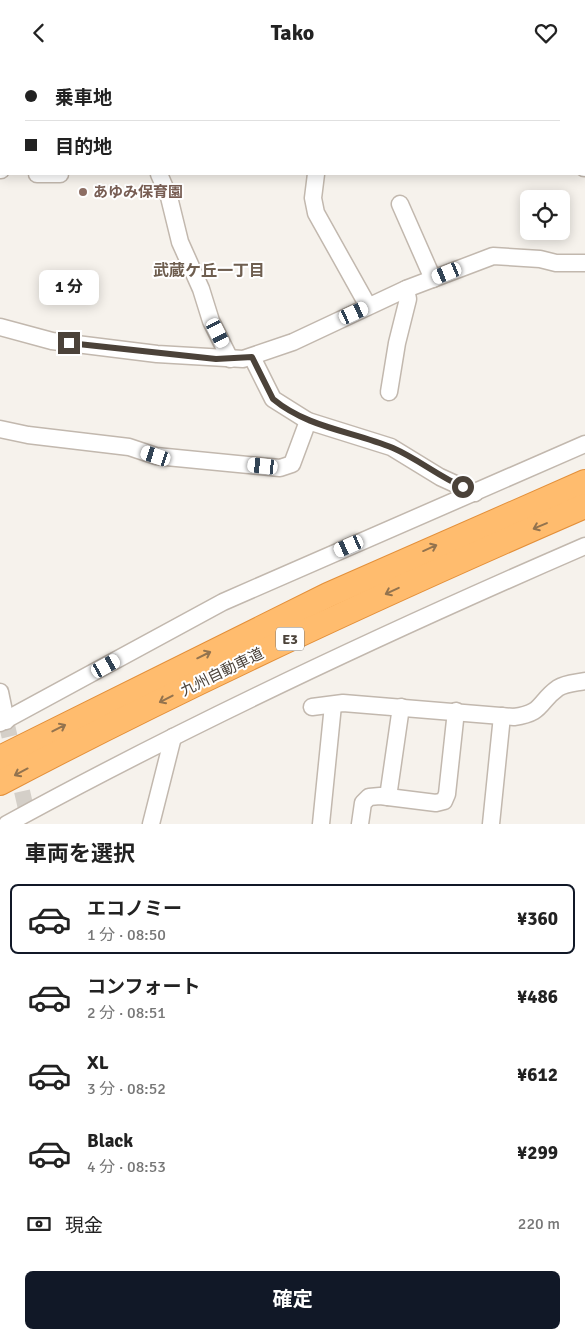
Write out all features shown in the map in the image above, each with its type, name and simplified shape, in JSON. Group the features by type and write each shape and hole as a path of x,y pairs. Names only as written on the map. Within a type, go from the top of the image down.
{"highway":[{"name":"九州自動車道","path":"0,758 328,595 585,482"},
{"name":"九州自動車道","path":"0,783 192,686 423,576 585,506"}],"street":[{"path":"159,175 169,197 180,242 201,289 211,321 230,359"},
{"path":"316,175 313,198 316,213 368,306 370,305"},
{"path":"400,204 433,279"},
{"path":"0,327 52,341 157,354 230,359 252,357 293,341 406,289 493,256 540,259 556,263 585,263"},
{"path":"389,392 397,343 408,299 406,289"},
{"path":"252,357 273,399 308,421 391,447 440,477 475,493"},
{"path":"0,429 28,435 129,447 156,456 280,468 292,464 308,421"},
{"path":"0,692 3,722 224,602 403,522 475,493 585,444"},
{"path":"7,824 28,819 173,737 464,599 585,546"},
{"path":"312,707 343,703 502,716 531,714 558,688 567,684 585,681"},
{"path":"321,824 333,705"},
{"path":"388,797 401,707"},
{"path":"360,824 362,808 366,799 374,796 436,803 444,801 447,794 456,711"},
{"path":"492,824 502,716"},
{"path":"151,824 173,737"}],"tunnel":[{"path":"6,721 27,813"}],"place":[{"name":"あゆみ保育園","path":"83,192"}],"district":[{"name":"武蔵ケ丘一丁目","path":"209,270"}],"route":[{"path":"69,343 216,359 252,357 273,399 277,403 308,421 391,447 407,455 440,477 463,487"}]}
